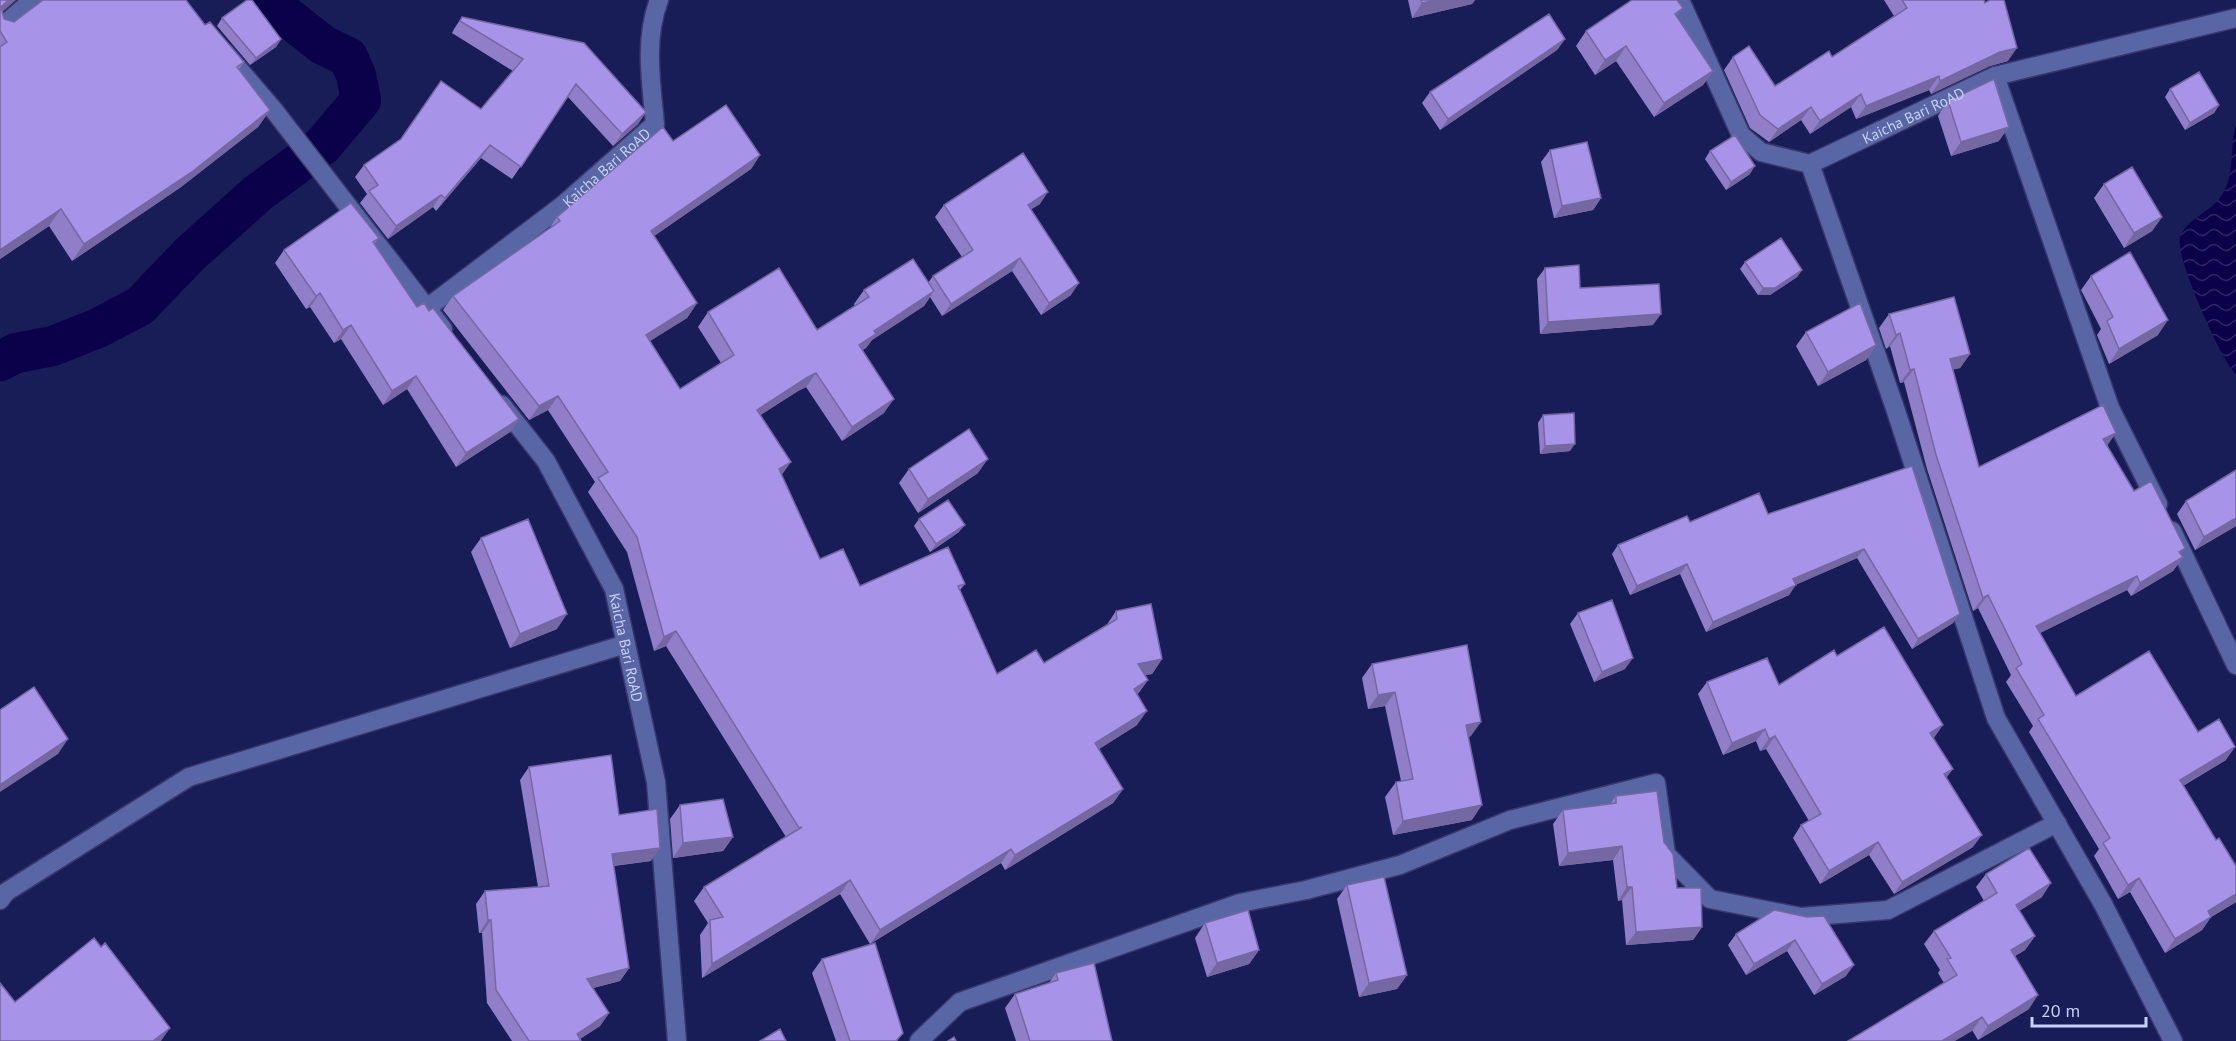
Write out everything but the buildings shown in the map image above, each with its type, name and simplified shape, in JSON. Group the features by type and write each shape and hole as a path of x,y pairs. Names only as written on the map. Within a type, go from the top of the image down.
{"street":[{"path":"0,28 33,0"},
{"name":"Kaicha Bari RoAD","path":"428,308 563,205 656,124 650,76 651,21 659,0"},
{"path":"1680,0 1742,135 1761,152 1810,164 1895,408 1996,718 2103,904 2173,1041"},
{"name":"Kaicha Bari RoAD","path":"1810,164 1995,76 2236,18"},
{"path":"211,36 273,109 453,340"},
{"path":"1995,76 2110,408 2199,583 2236,665"},
{"name":"Kaicha Bari RoAD","path":"488,387 546,461 614,589 656,783 677,1041"},
{"path":"0,900 6,892 189,777 626,644"},
{"path":"919,1041 960,1002 1240,903 1306,890 1401,865 1510,820 1656,783 1666,854 1710,899 1801,916 1888,910 2057,822"}],"water":[{"path":"2236,124 2236,374 2220,350 2200,307 2184,264 2180,237 2187,226 2215,204 2224,191 2230,173"}],"waterway":[{"path":"0,361 16,353 53,346 98,328 140,306 190,254 258,193 322,146 361,100 356,75 348,57 323,45 285,15 273,0"}]}
